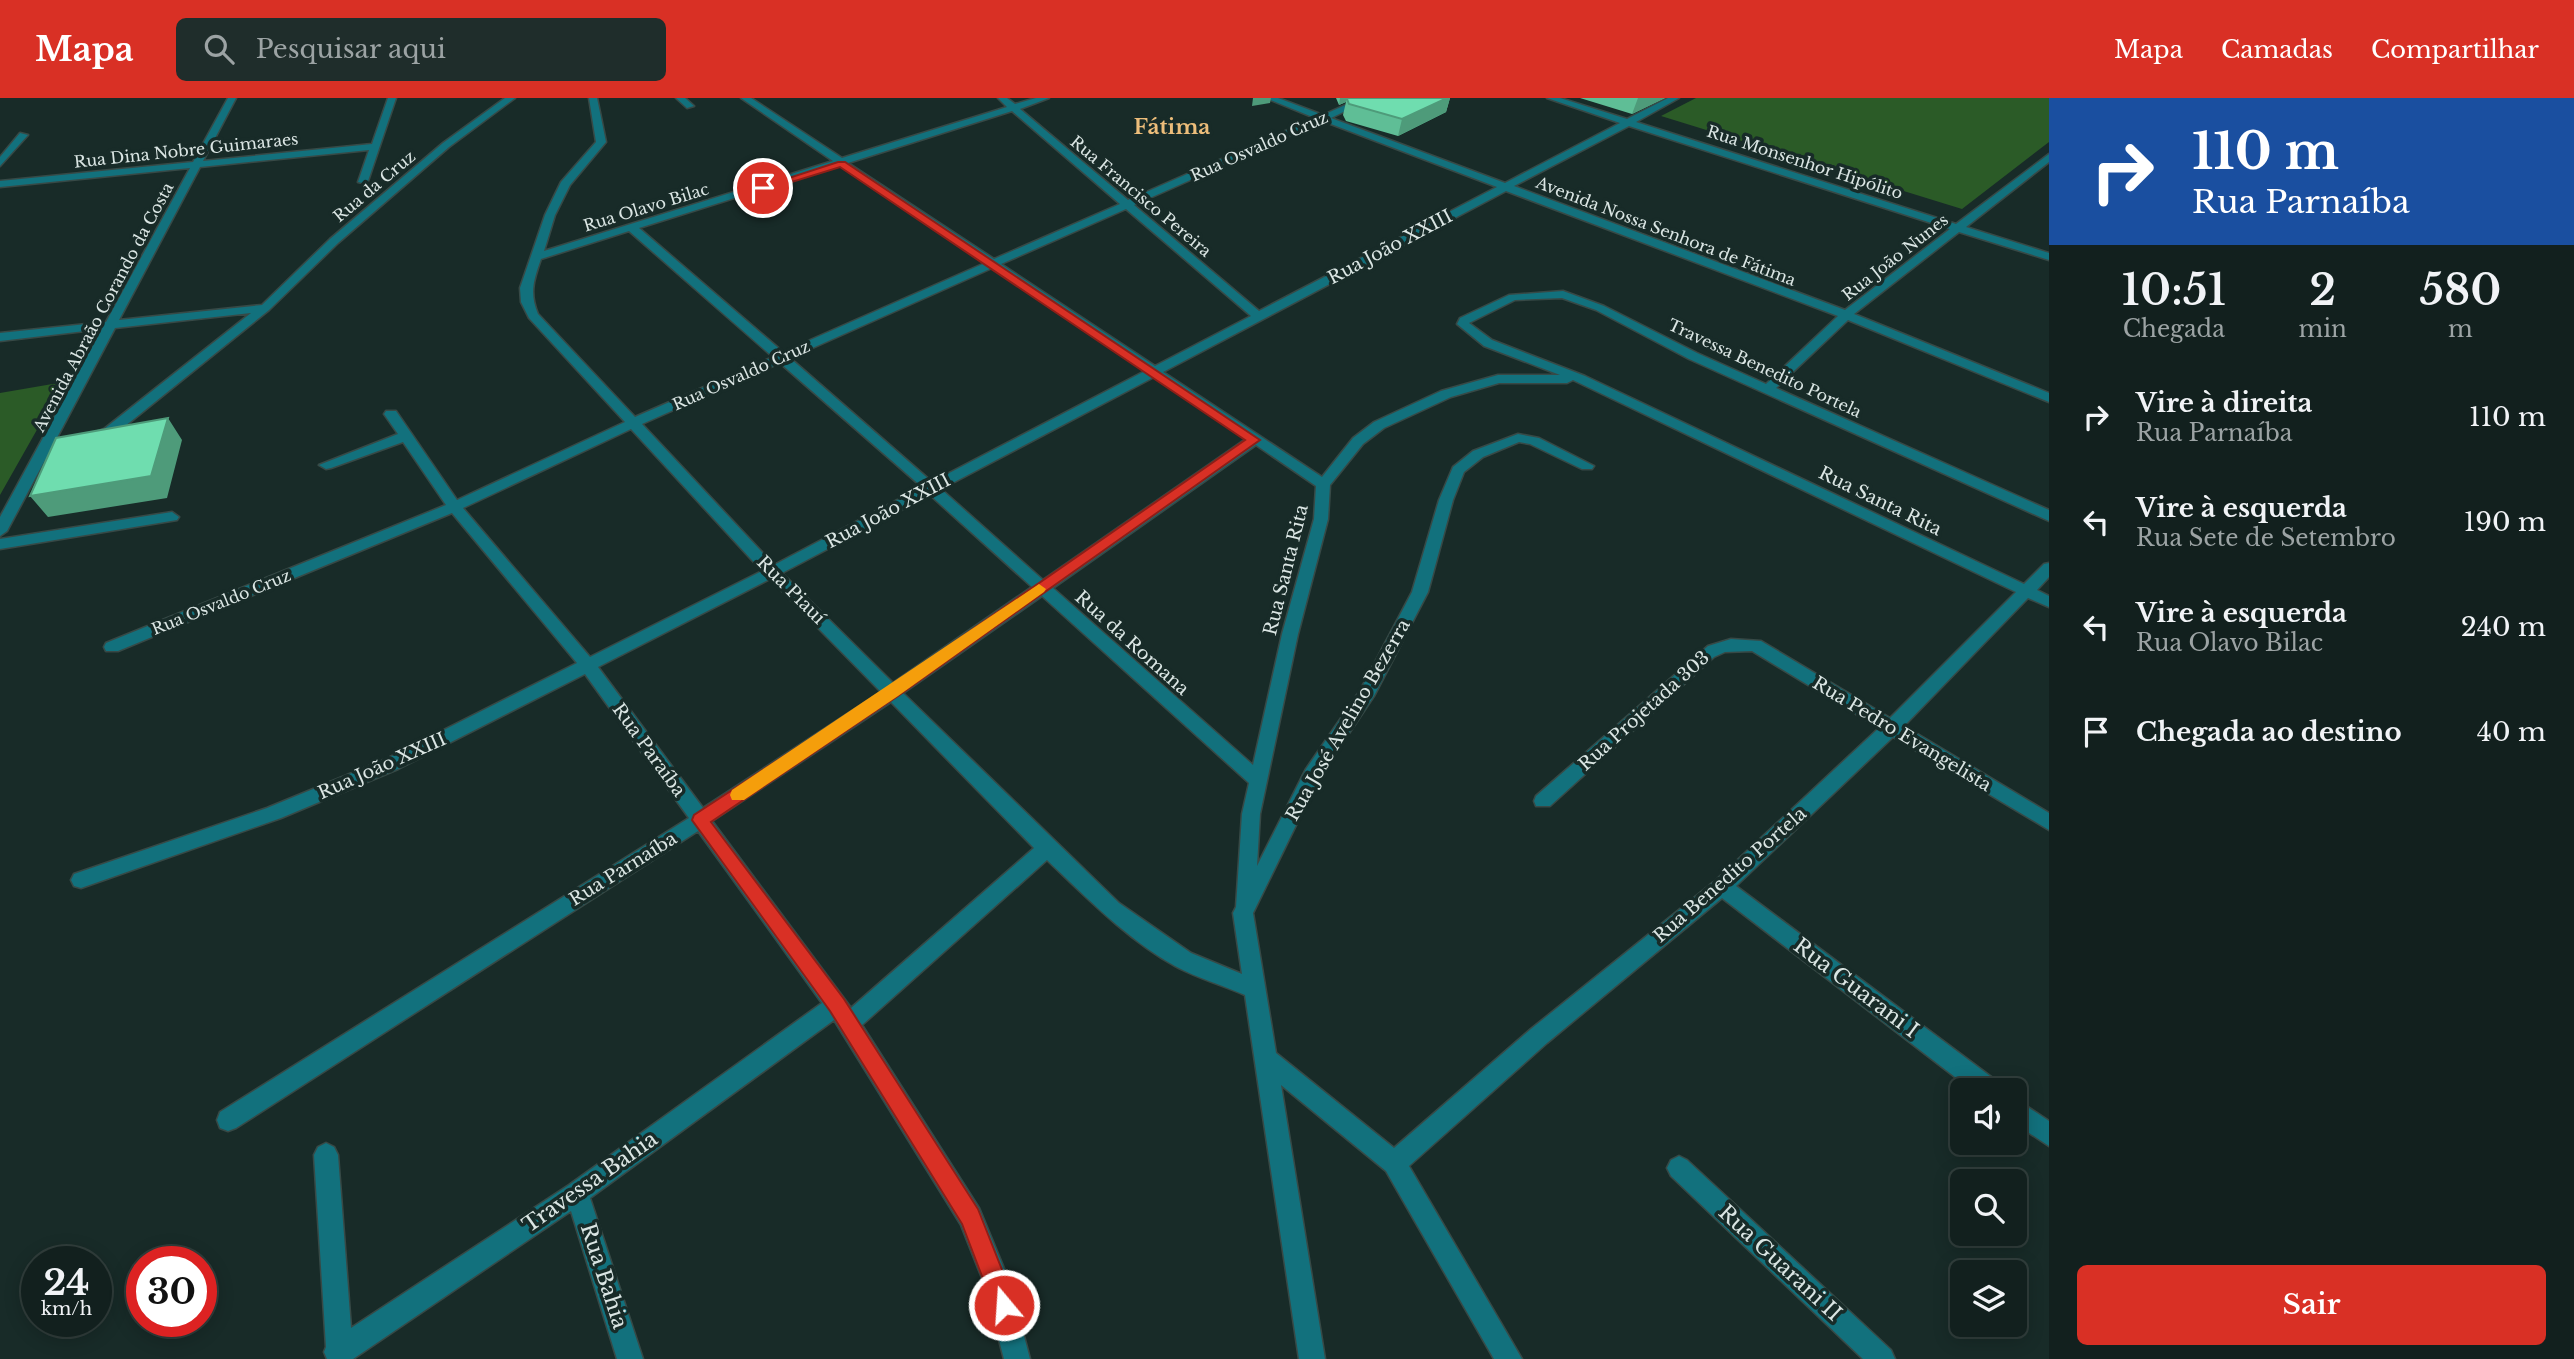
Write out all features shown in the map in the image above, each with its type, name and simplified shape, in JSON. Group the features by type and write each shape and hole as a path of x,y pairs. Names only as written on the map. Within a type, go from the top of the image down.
{"street":[{"name":"Avenida Abraão Corando da Costa","path":"0,531 114,324 232,98"},
{"path":"363,182 392,98"},
{"name":"Rua da Cruz","path":"40,457 91,441 109,432 265,308 334,241 446,145 511,98"},
{"name":"Rua Piauí","path":"593,98 601,142 565,184 536,257 526,288 527,302 533,315 631,424 772,572 1047,848 1112,909 1160,946 1184,960 1255,989"},
{"path":"680,98 690,106"},
{"path":"745,98 1323,484"},
{"name":"Rua Francisco Pereira","path":"1002,98 1259,317"},
{"name":"Rua Olavo Bilac","path":"536,257 842,164 1045,98"},
{"name":"Avenida Nossa Senhora de Fátima","path":"1270,98 1846,315 2049,398"},
{"name":"Rua Osvaldo Cruz","path":"112,647 454,508 631,424 1368,98"},
{"name":"Rua Monsenhor Hipólito","path":"1551,98 2049,257"},
{"name":"Rua João XXIII","path":"81,880 360,779 589,667 1675,98"},
{"path":"0,163 23,135"},
{"name":"Rua Dina Nobre Guimaraes","path":"0,184 376,146"},
{"name":"Rua João Nunes","path":"1768,389 1846,315 2048,159"},
{"name":"Rua da Romana","path":"632,228 931,488 1258,781"},
{"name":"Travessa Benedito Portela","path":"1464,321 1513,297 1563,294 1600,308 1768,389 2049,516"},
{"path":"0,337 265,308"},
{"name":"Rua Santa Rita","path":"1464,321 1466,328 1488,343 1581,379 2049,602"},
{"name":"Rua Santa Rita","path":"1243,913 1247,846 1258,781 1290,634 1321,519 1323,484 1344,455 1379,425 1446,394 1498,379 1581,379"},
{"name":"Rua Paraíba","path":"391,414 454,508 589,667 843,1014 970,1217 998,1283 1017,1359"},
{"path":"326,466 406,436"},
{"name":"Rua José Avelino Bezerra","path":"1243,913 1312,774 1368,692 1420,592 1446,500 1458,470 1478,454 1518,438 1534,441 1587,466"},
{"name":"Rua Parnaíba","path":"228,1120 700,820 893,692 1254,440"},
{"path":"0,544 172,517"},
{"name":"Rua Benedito Portela","path":"1394,1163 1539,1036 1722,887 1892,727 2049,568"},
{"name":"Rua Projetada 303","path":"1543,801 1708,653 1720,646 1734,643 1755,645"},
{"name":"Rua Pedro Evangelista","path":"1755,645 2049,822"},
{"name":"Travessa Bahia","path":"338,1356 843,1014 1047,848"},
{"name":"Rua Guarani I","path":"1722,887 1974,1078"},
{"path":"1243,913 1312,1359"},
{"path":"1266,1059 1394,1163 1509,1359"},
{"path":"2027,1119 2049,1135"},
{"path":"326,1155 338,1356"},
{"name":"Rua Guarani II","path":"1679,1168 1882,1359"},
{"name":"Rua Bahia","path":"577,1193 630,1359"}],"green space":[{"path":"1696,98 2049,98 2049,142 1962,209 1661,116"},
{"path":"64,382 0,495 0,393"}],"building":[{"path":"1348,98 1447,98 1402,119 1349,104"},
{"path":"168,418 151,476 30,496 56,438"}],"slow traffic":[{"path":"738,795 893,692 1039,589"}],"district":[{"name":"Fátima","path":"1172,127"}],"route":[{"path":"763,188 842,164 1254,440 893,692 700,820 837,1005 876,1066 970,1217 998,1283 1004,1305"}]}
